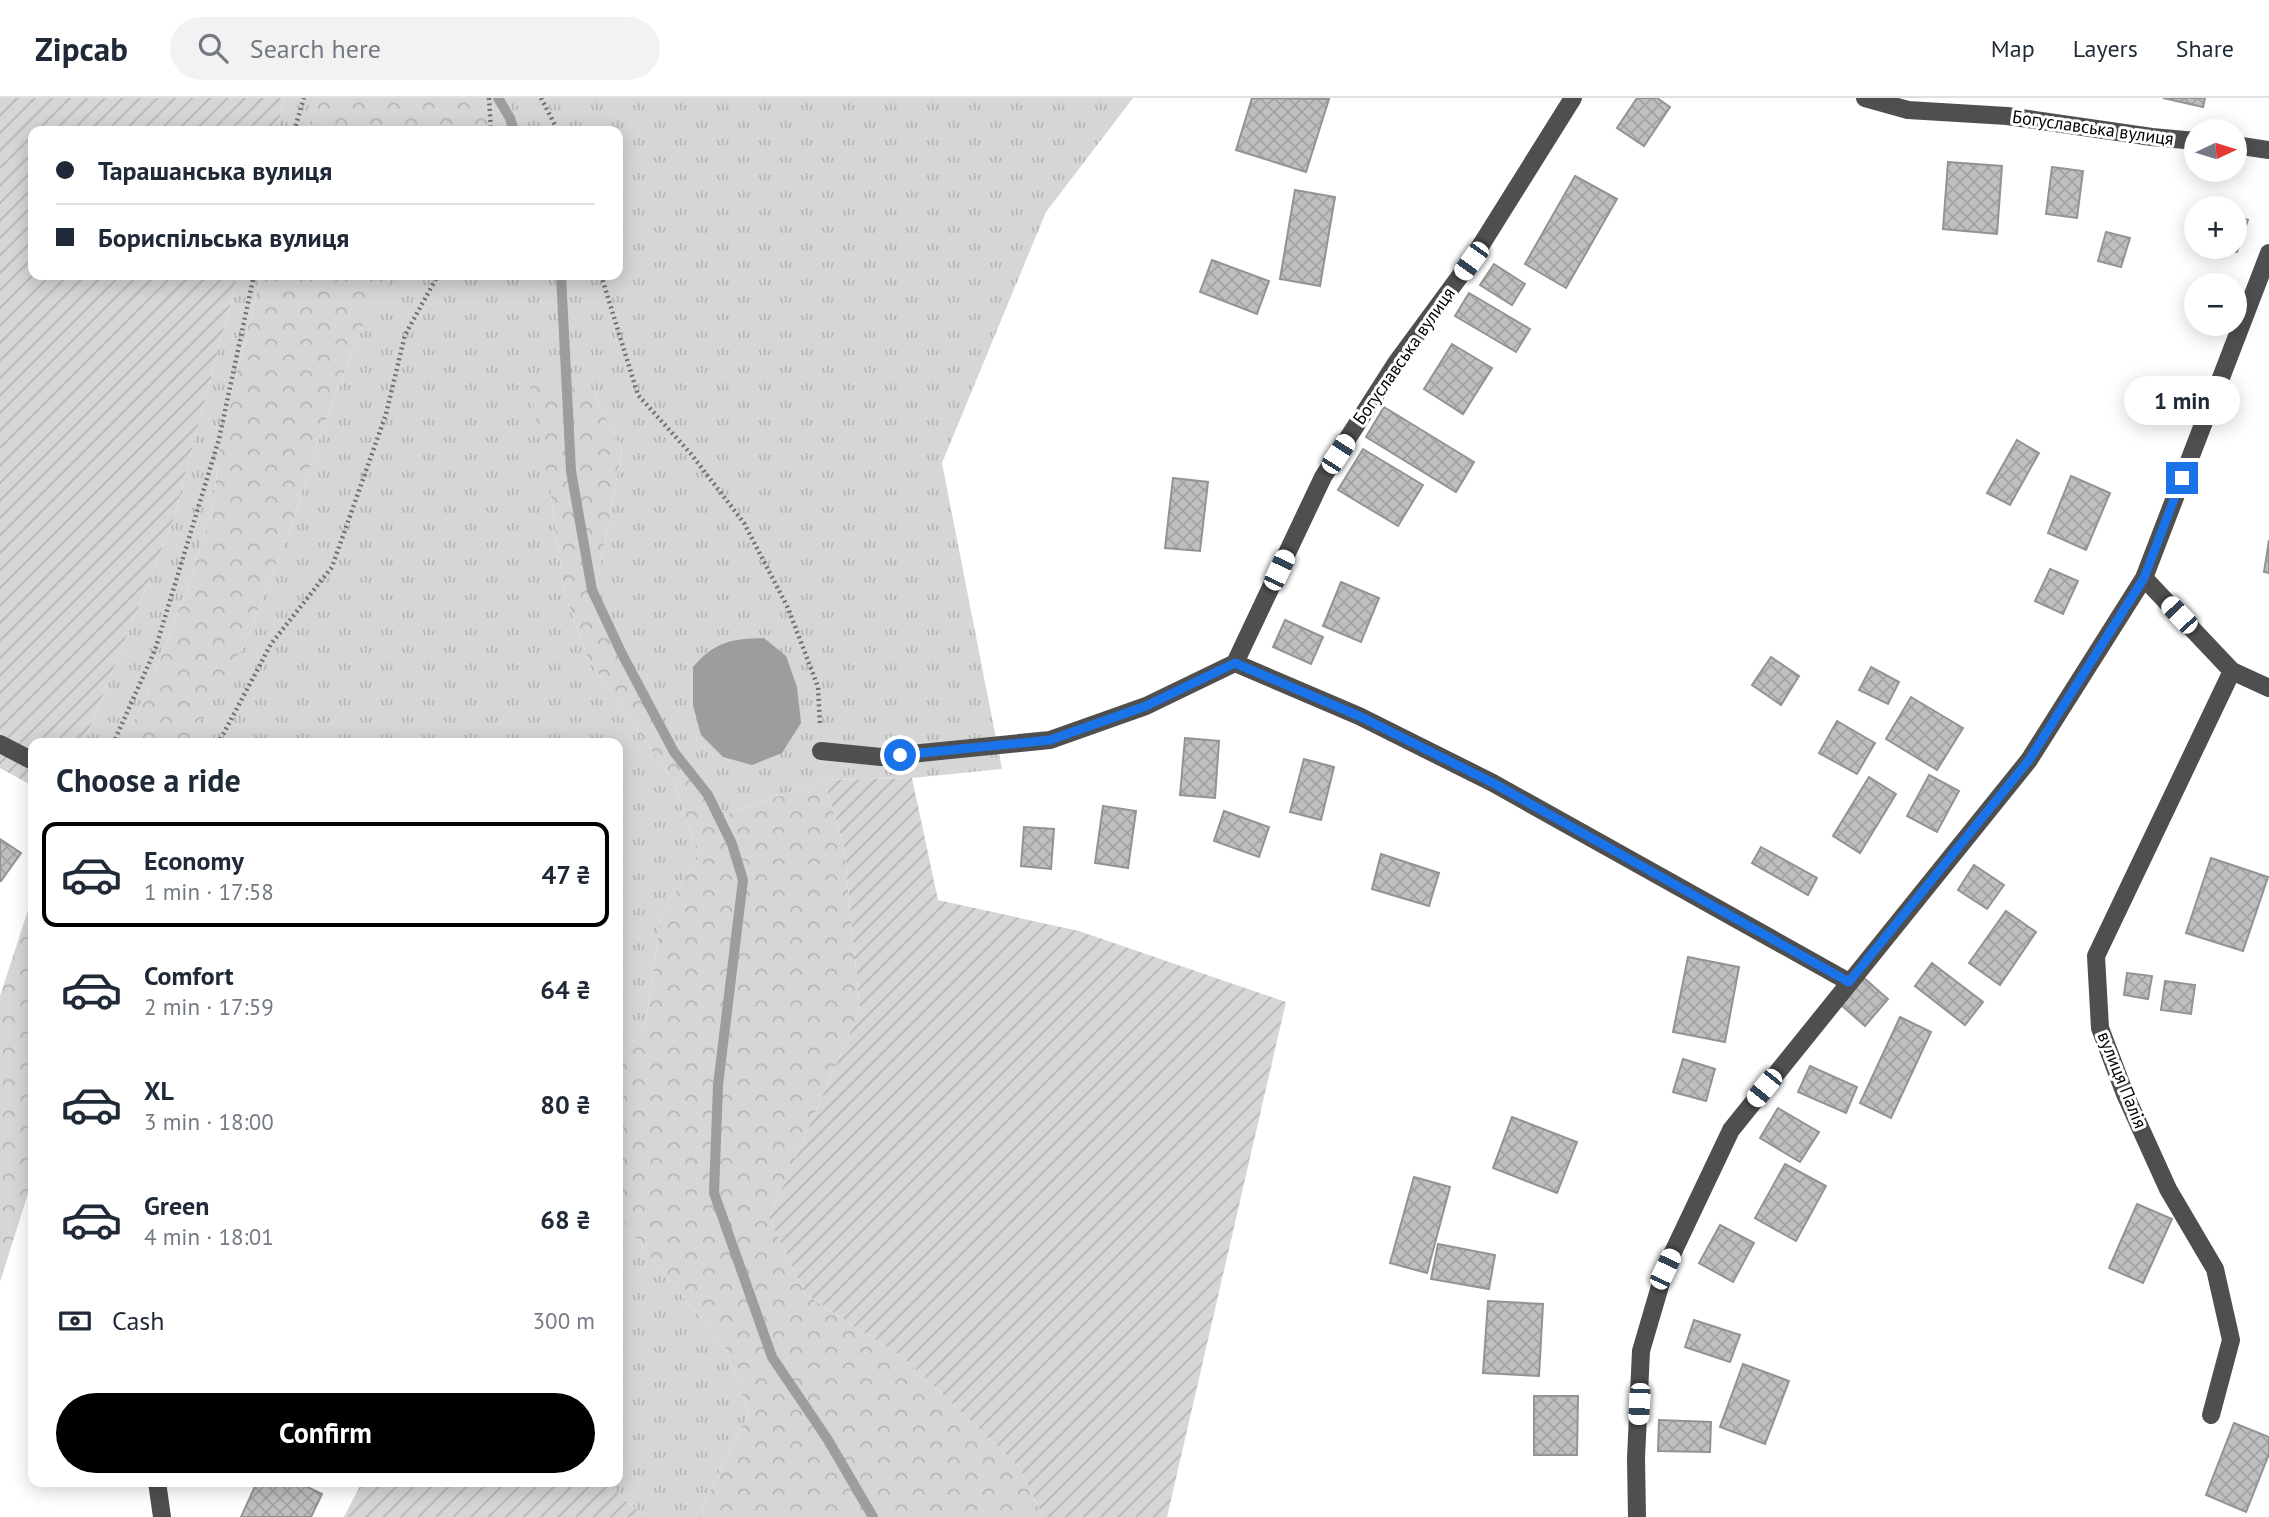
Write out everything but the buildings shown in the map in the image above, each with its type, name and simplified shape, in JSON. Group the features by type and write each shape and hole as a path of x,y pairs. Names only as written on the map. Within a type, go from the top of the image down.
{"street":[{"name":"Богуславська вулиця","path":"1235,663 1323,477 1396,363 1471,261 1573,98"},
{"name":"Богуславська вулиця","path":"1865,98 1908,110 2007,116 2184,140"},
{"path":"2247,147 2269,150"},
{"path":"1637,1517 1636,1458 1641,1351 1665,1269 1731,1130 2029,760 2144,578 2269,253"},
{"path":"2144,578 2232,671 2269,688"},
{"path":"821,751 881,757 1050,740 1146,706 1235,663 1359,716 1493,783 1849,982"},
{"name":"вулиця Палія","path":"2211,1415 2231,1340 2215,1269 2168,1189 2125,1094 2100,1028 2096,957 2232,671"},
{"path":"0,744 28,758"},
{"path":"158,1487 162,1517"}],"path":[{"path":"296,126 304,98"},
{"path":"489,98 491,126"},
{"path":"541,98 555,126"},
{"path":"116,738 155,650 219,439 253,280"},
{"path":"221,738 271,644 332,567 386,414 405,335 435,280"},
{"path":"603,280 638,395 691,454 744,523 788,608 818,687 821,751"}],"green space":[{"path":"0,98 285,98 277,126 28,126 28,280 237,280 173,521 85,738 28,738 28,783 0,768"},
{"path":"285,98 320,98 308,126 277,126"},
{"path":"320,98 488,98 498,126 308,126"},
{"path":"488,98 1133,98 1046,212 942,463 1002,769 912,778 824,780 725,815 645,699 596,588 622,450 590,385 551,496 564,592 588,659 675,784 699,857 662,912 645,1027 623,1054 623,738 190,738 245,643 289,531 321,433 364,323 389,280 623,280 623,126 498,126"},
{"path":"237,280 260,280 221,433 213,508 187,589 146,696 126,738 85,738 173,521"},
{"path":"260,280 389,280 364,323 321,433 289,531 245,643 191,738 126,738 146,696 187,589 213,508 221,433"},
{"path":"529,383 590,385 622,450 596,588 646,699 725,815 824,780 844,846 860,1010 769,1218 806,1295 905,1359 1020,1468 1043,1517 704,1517 702,1507 749,1413 725,1347 623,1221 623,1054 645,1027 662,912 699,857 675,784 588,659 564,592 551,496"},
{"path":"912,778 938,900 1079,931 1286,1002 1167,1517 1043,1517 1020,1468 905,1359 806,1295 769,1218 860,1010 844,846 824,780"},
{"path":"28,910 28,1194 0,1282 0,996"},
{"path":"623,1221 725,1347 749,1413 702,1507 704,1517 645,1517 611,1487 623,1487"},
{"path":"359,1487 611,1487 645,1517 344,1517"}],"shaded area":[{"path":"764,638 786,656 797,687 801,723 782,753 752,765 723,757 701,735 693,705 693,667 709,652 725,643"}],"waterway":[{"path":"498,98 512,126"},
{"path":"561,280 571,471 592,590 622,654 674,752 708,795 732,844 743,880 718,1085 714,1193 772,1357 828,1440 873,1517"}],"route":[{"path":"900,755 1050,740 1146,706 1235,663 1359,716 1493,783 1849,982 2029,760 2144,578 2182,478"}]}
